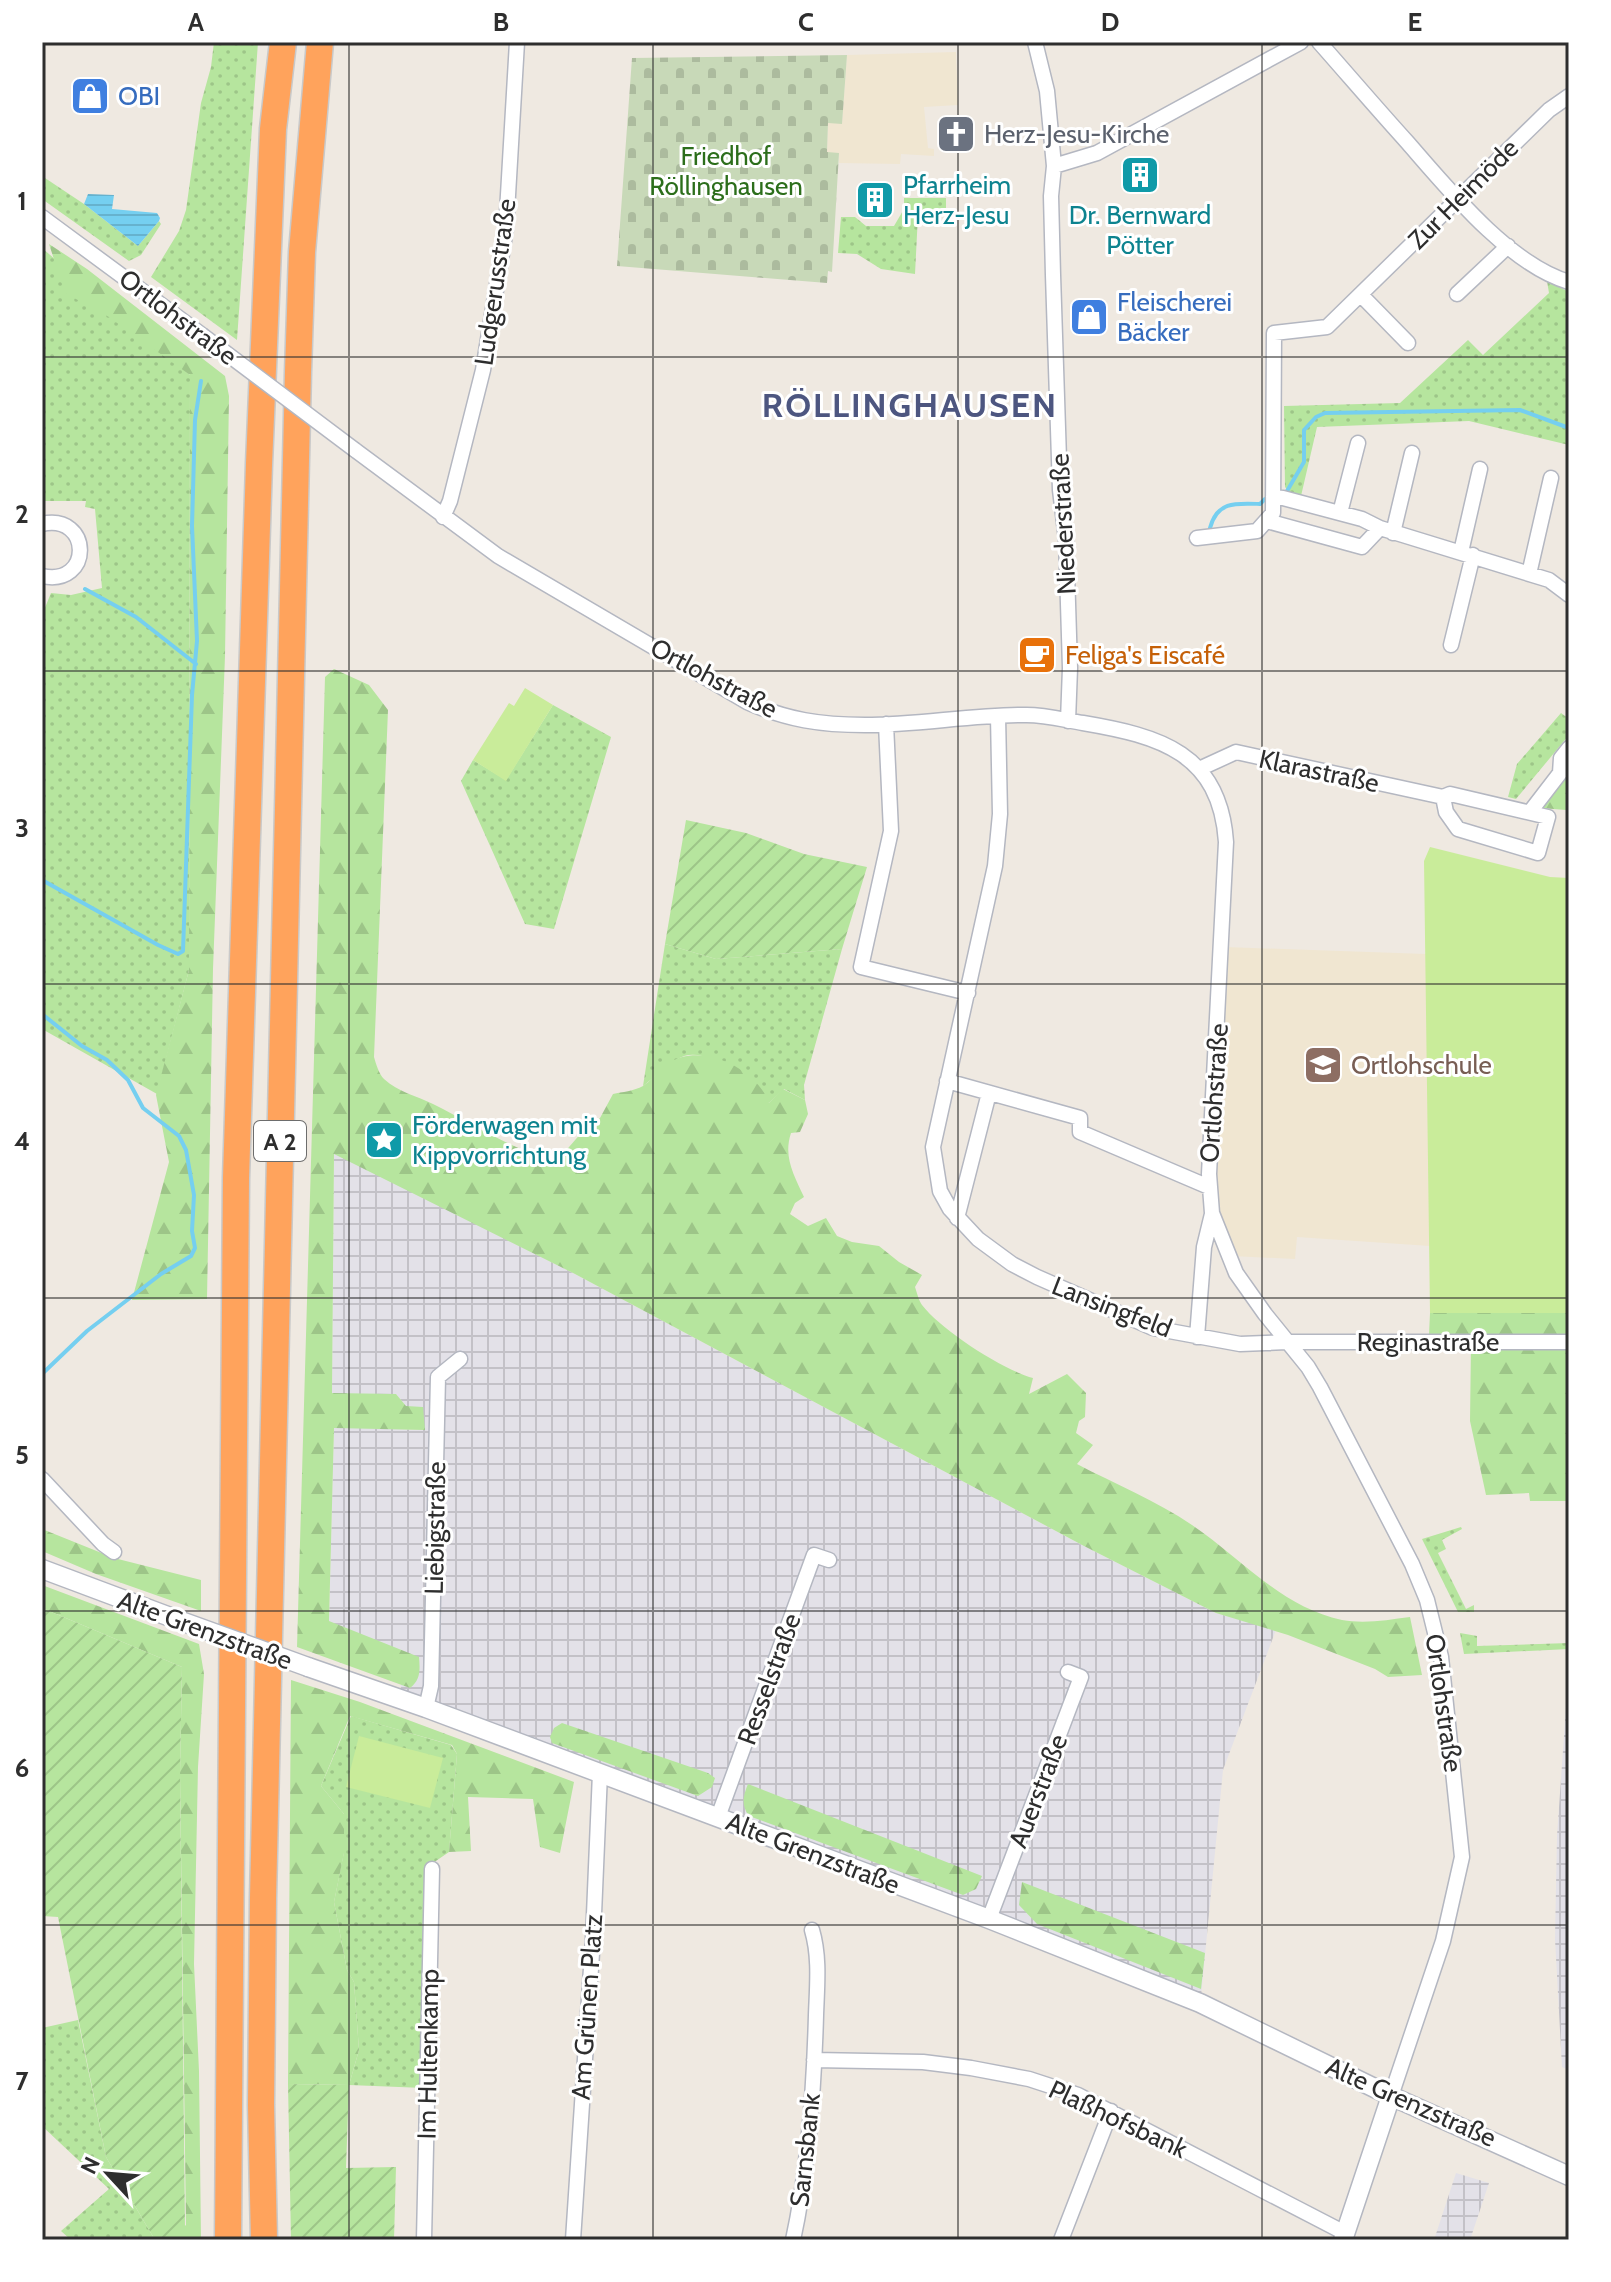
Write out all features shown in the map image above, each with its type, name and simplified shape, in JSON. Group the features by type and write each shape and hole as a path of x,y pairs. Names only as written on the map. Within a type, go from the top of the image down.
{"highway":[{"name":"A 2","path":"228,2240 236,1178 259,464 273,129 283,42"},
{"name":"A 2","path":"264,2240 261,2105 263,1898 297,387 303,237 320,42"}],"street":[{"name":"Ludgerusstraße","path":"443,517 450,501 483,370 506,229 517,42"},
{"name":"Niederstraße","path":"1035,42 1047,91 1054,166 1052,260 1060,490 1066,539 1070,668 1068,721"},
{"path":"1054,166 1097,153 1301,42"},
{"path":"1319,42 1458,200 1508,246 1550,276 1569,282"},
{"name":"Zur Heimöde","path":"1267,521 1273,513 1274,333 1327,327 1549,110 1569,96"},
{"name":"Ortlohstraße","path":"42,217 443,517 528,574 747,702 779,716 812,723 886,724 1027,714 1110,728 1163,742 1199,769 1215,790 1224,815 1226,842 1209,1187 1212,1213 1236,1273 1320,1387 1412,1564 1427,1600 1441,1657 1462,1857 1443,1941 1391,2096"},
{"path":"1457,294 1508,246"},
{"path":"1361,295 1408,343"},
{"path":"1340,513 1358,443"},
{"path":"1197,538 1257,531 1267,521 1362,547 1387,531 1412,453"},
{"path":"1451,645 1480,469"},
{"path":"1529,574 1551,478"},
{"path":"1273,497 1362,519 1387,531 1549,580 1569,595"},
{"path":"42,524 62,524 72,530 80,549 79,560 64,576 42,576"},
{"name":"Lansingfeld","path":"998,716 1000,814 995,866 935,1129 934,1167 940,1191 957,1218 988,1246 1037,1277 1153,1328 1240,1344 1287,1342"},
{"path":"886,724 891,831 861,967 968,993"},
{"path":"1443,797 1446,812 1458,829 1538,853 1548,817 1530,812 1560,773 1561,758 1569,748"},
{"name":"Klarastraße","path":"1199,769 1236,752 1443,797 1450,794 1530,812"},
{"path":"947,1081 1080,1118 1080,1132 1209,1187"},
{"path":"957,1218 989,1093"},
{"name":"Ortlohstraße","path":"1197,1337 1204,1247 1212,1213"},
{"name":"Reginastraße","path":"1287,1342 1569,1342"},
{"name":"Liebigstraße","path":"426,1708 431,1686 438,1377 460,1359"},
{"path":"42,1479 114,1552"},
{"name":"Resselstraße","path":"718,1817 814,1555 829,1560"},
{"name":"Alte Grenzstraße","path":"42,1569 426,1708 989,1919 1200,2003 1391,2096 1569,2176"},
{"name":"Auerstraße","path":"989,1919 1081,1677 1068,1672"},
{"name":"Am Grünen Platz","path":"573,2240 593,1938 600,1773"},
{"name":"Im Hultenkamp","path":"424,2240 432,1869"},
{"path":"812,1930 818,1949 814,2060"},
{"name":"Plaßhofsbank","path":"814,2060 923,2062 971,2068 1029,2079 1078,2095 1344,2237"},
{"name":"Sarnsbank","path":"793,2240 800,2206 814,2060"},
{"path":"1344,2237 1391,2096"},
{"path":"1061,2240 1111,2111"}],"shaded area":[{"path":"956,52 958,105 924,107 928,148 934,149 934,156 901,154 900,164 839,163 839,153 827,153 828,122 842,123 847,55"},
{"name":"Ortlohschule","path":"1225,947 1426,954 1430,1246 1297,1237 1295,1259 1232,1256 1214,1213"},
{"path":"334,1153 575,1274 1084,1546 1216,1613 1276,1630 1223,1770 1201,1996 401,1698 400,1650 329,1622 334,1427 425,1430 396,1394 332,1394"},
{"path":"1569,1664 1569,2070 1562,2067 1555,1939 1557,1836"},
{"path":"1456,2173 1489,2183 1470,2240 1434,2240"}],"green space":[{"path":"214,42 258,42 237,340 151,277 179,231 186,210 201,103"},
{"name":"Friedhof Röllinghausen","path":"847,55 842,124 828,123 827,152 839,153 832,272 828,271 827,283 617,266 632,58"},
{"path":"42,176 138,246 159,221 161,224 141,255 129,261 42,199"},
{"path":"904,198 946,198 946,215 918,215 915,274 881,269 857,254 838,253 841,217 855,217 866,226 894,226 904,209"},
{"path":"49,244 87,269 225,376 229,396 207,1299 132,1300 169,1162 156,1095 189,970 190,375 109,317 65,293"},
{"path":"42,248 190,375 189,970 157,1094 42,1029 42,615 51,593 71,595 102,588 95,509 85,507 86,501 42,501"},
{"path":"1547,281 1569,292 1569,445 1469,421 1317,427 1301,496 1291,494 1285,487 1284,406 1400,403 1468,340 1483,355 1549,293"},
{"path":"334,669 369,685 388,710 374,1057 384,1079 401,1091 508,1143 556,1162 589,1124 600,1118 613,1094 643,1086 665,1066 682,1057 708,1056 734,1065 756,1082 769,1103 783,1089 805,1100 808,1114 800,1132 791,1133 788,1150 804,1197 795,1203 790,1214 808,1226 826,1218 837,1236 879,1246 922,1275 915,1287 922,1305 943,1326 973,1348 1033,1378 1029,1394 1067,1374 1086,1393 1085,1417 1079,1421 1076,1433 1093,1445 1077,1464 1179,1516 1262,1580 1320,1614 1351,1621 1410,1617 1422,1675 1388,1677 1288,1635 1216,1613 1084,1546 575,1274 334,1154 332,1393 396,1394 406,1406 423,1407 425,1430 334,1428 329,1621 419,1657 419,1674 410,1688 297,1647 325,677"},
{"path":"525,688 553,705 506,781 473,760 509,703 514,706"},
{"path":"553,705 611,737 554,929 525,924 461,781 473,760 506,780"},
{"path":"1561,713 1569,719 1569,735 1516,799 1508,797 1517,764"},
{"path":"1569,775 1569,808 1541,808"},
{"path":"686,820 746,833 804,854 867,867 842,949 716,959 665,944"},
{"path":"1430,847 1550,877 1569,878 1569,1313 1430,1313 1424,861"},
{"path":"665,944 716,959 842,949 804,1085 805,1100 784,1089 769,1103 730,1070 707,1057 695,1055 680,1058 643,1086"},
{"path":"1430,1313 1569,1313 1569,1337 1429,1335"},
{"path":"1471,1345 1569,1345 1569,1501 1530,1501 1529,1493 1486,1495 1470,1421"},
{"path":"1461,1527 1442,1540 1446,1549 1438,1553 1466,1609 1474,1605 1474,1612 1458,1612 1422,1539"},
{"path":"42,1529 114,1558 201,1580 201,1611 96,1574 42,1551"},
{"path":"42,1585 199,1644 204,1674 198,1767 194,1964 201,2240 167,2240 186,2225 180,1774 182,1667 42,1608"},
{"path":"42,1608 182,1667 180,1774 185,2227 168,2240 155,2240 106,2157 58,1917 42,1916"},
{"path":"1460,1633 1477,1636 1477,1646 1569,1643 1569,1649 1464,1654"},
{"path":"291,1680 360,1702 574,1782 560,1853 540,1847 533,1799 468,1797 471,1851 449,1852 457,1754 452,1745 350,1716 321,1786 344,1814 344,1853 334,1902 347,1970 354,1982 359,2050 349,2085 288,2084"},
{"path":"351,1716 451,1745 457,1754 449,1852 430,1865 424,2088 349,2085 359,2050 354,1982 347,1970 334,1902 344,1852 344,1814 321,1786"},
{"path":"562,1723 708,1773 715,1778 712,1787 698,1796 552,1743 550,1737 554,1728"},
{"path":"359,1736 443,1758 430,1808 346,1787"},
{"path":"748,1784 982,1876 976,1889 963,1895 749,1816 744,1800"},
{"path":"1022,1882 1205,1953 1201,1989 1037,1924 1019,1905"},
{"path":"78,2020 106,2157 155,2240 71,2240 61,2231 109,2189 42,2126 42,2028"},
{"path":"288,2084 349,2085 346,2168 396,2167 394,2240 291,2240"}],"water":[{"path":"88,194 114,195 112,209 157,213 159,221 138,246 84,204"}],"waterway":[{"path":"42,880 158,945 178,954 183,951 192,695 197,641 192,526 195,420 201,381"},
{"path":"1287,491 1304,462 1304,430 1316,417 1325,413 1520,410 1569,428"},
{"path":"1210,528 1223,508 1235,504 1260,504 1265,499"},
{"path":"85,589 136,617 196,664"},
{"path":"42,1014 82,1046 107,1060 128,1080 143,1108 179,1136 186,1150 194,1195 192,1231 195,1248 191,1256 161,1274 87,1331 42,1374"}],"place":[{"name":"OBI","path":"90,96"},
{"name":"Herz-Jesu-Kirche","path":"956,134"},
{"name":"Dr. Bernward Pötter","path":"1140,175"},
{"name":"Pfarrheim Herz-Jesu","path":"875,200"},
{"name":"Fleischerei Bäcker","path":"1089,317"},
{"name":"Feliga's Eiscafé","path":"1037,655"},
{"name":"Ortlohschule","path":"1323,1065"},
{"name":"Förderwagen mit Kippvorrichtung","path":"384,1140"}],"district":[{"name":"RÖLLINGHAUSEN","path":"910,405"}]}
